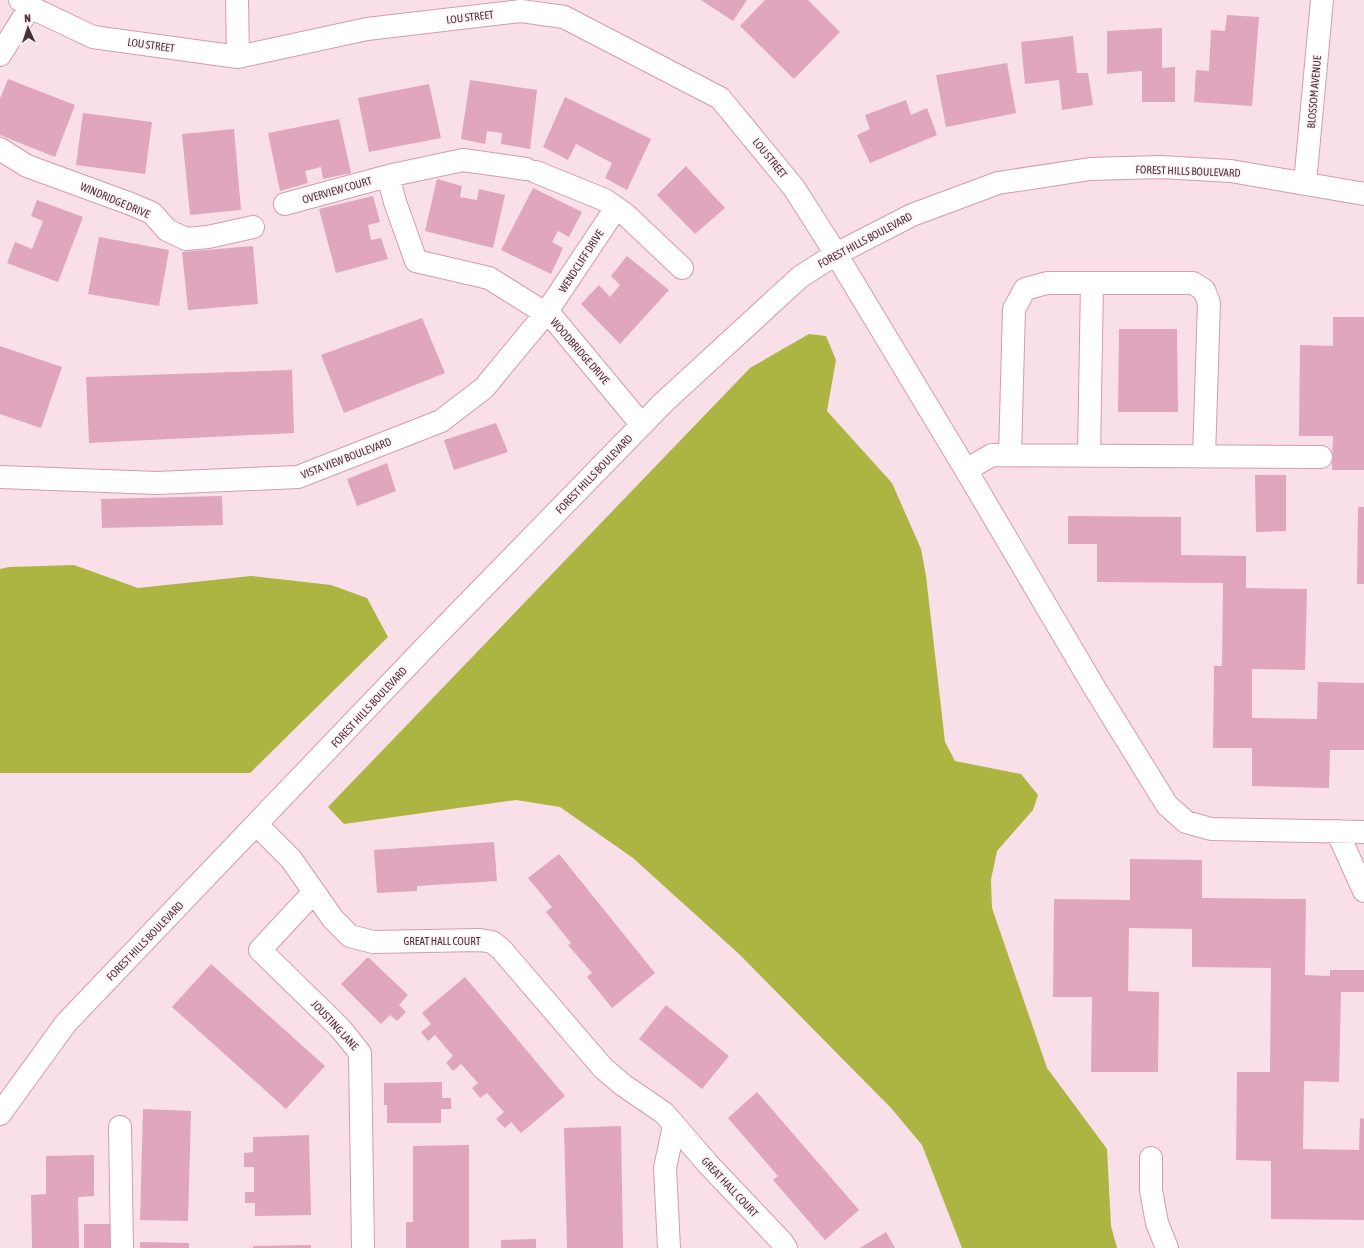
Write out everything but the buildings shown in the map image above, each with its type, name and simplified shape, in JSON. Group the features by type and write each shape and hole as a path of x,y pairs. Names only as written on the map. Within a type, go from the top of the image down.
{"street":[{"path":"237,0 238,57"},
{"name":"BLOSSOM AVENUE","path":"1305,183 1322,0"},
{"path":"0,55 25,4"},
{"name":"LOU STREET","path":"25,4 93,37 238,57 367,29 521,11 565,9 720,98 794,188 836,254 1094,687 1167,804 1186,822 1211,829 1364,832"},
{"name":"WINDRIDGE DRIVE","path":"0,149 27,166 152,213 167,230 186,239 208,237 254,227"},
{"name":"OVERVIEW COURT","path":"285,204 388,176 463,160 531,171 605,200 616,208"},
{"name":"FOREST HILLS BOULEVARD","path":"0,1114 66,1023 257,825 433,639 664,402 800,277 836,254 912,215 998,183 1090,169 1160,167 1231,171 1364,194"},
{"name":"WOODBRIDGE DRIVE","path":"388,176 395,202 416,261 490,278 553,318 642,425"},
{"path":"616,208 625,214 682,268"},
{"name":"WENDCLIFF DRIVE","path":"546,313 616,208"},
{"path":"1010,455 1014,309 1025,289 1047,283 1193,283 1204,290 1209,303 1204,456"},
{"path":"1089,456 1092,283"},
{"name":"VISTA VIEW BOULEVARD","path":"1,476 157,483 298,477 441,421 484,388 546,313"},
{"path":"966,470 992,455 1321,457"},
{"name":"GREAT HALL COURT","path":"257,825 291,859 333,919 350,936 373,942 480,940 492,942 501,949 603,1068 623,1085 664,1113 708,1164 786,1248"},
{"path":"1336,831 1364,891"},
{"name":"JOUSTING LANE","path":"314,892 260,950 340,1028 360,1053 363,1248"},
{"path":"668,1248 665,1168 674,1126"},
{"path":"120,1127 122,1248"},
{"path":"1151,1158 1151,1190 1157,1223 1168,1248"}],"green space":[{"path":"809,334 826,336 836,360 827,411 892,483 921,549 926,576 945,742 955,761 1021,774 1038,795 1033,810 997,851 991,880 992,908 1047,1068 1107,1149 1111,1226 1117,1248 962,1248 922,1145 891,1108 739,954 633,858 560,807 516,800 344,824 328,807 750,368"},
{"path":"74,565 138,588 251,576 331,585 367,598 388,637 250,773 0,773 0,569 9,567"}]}
